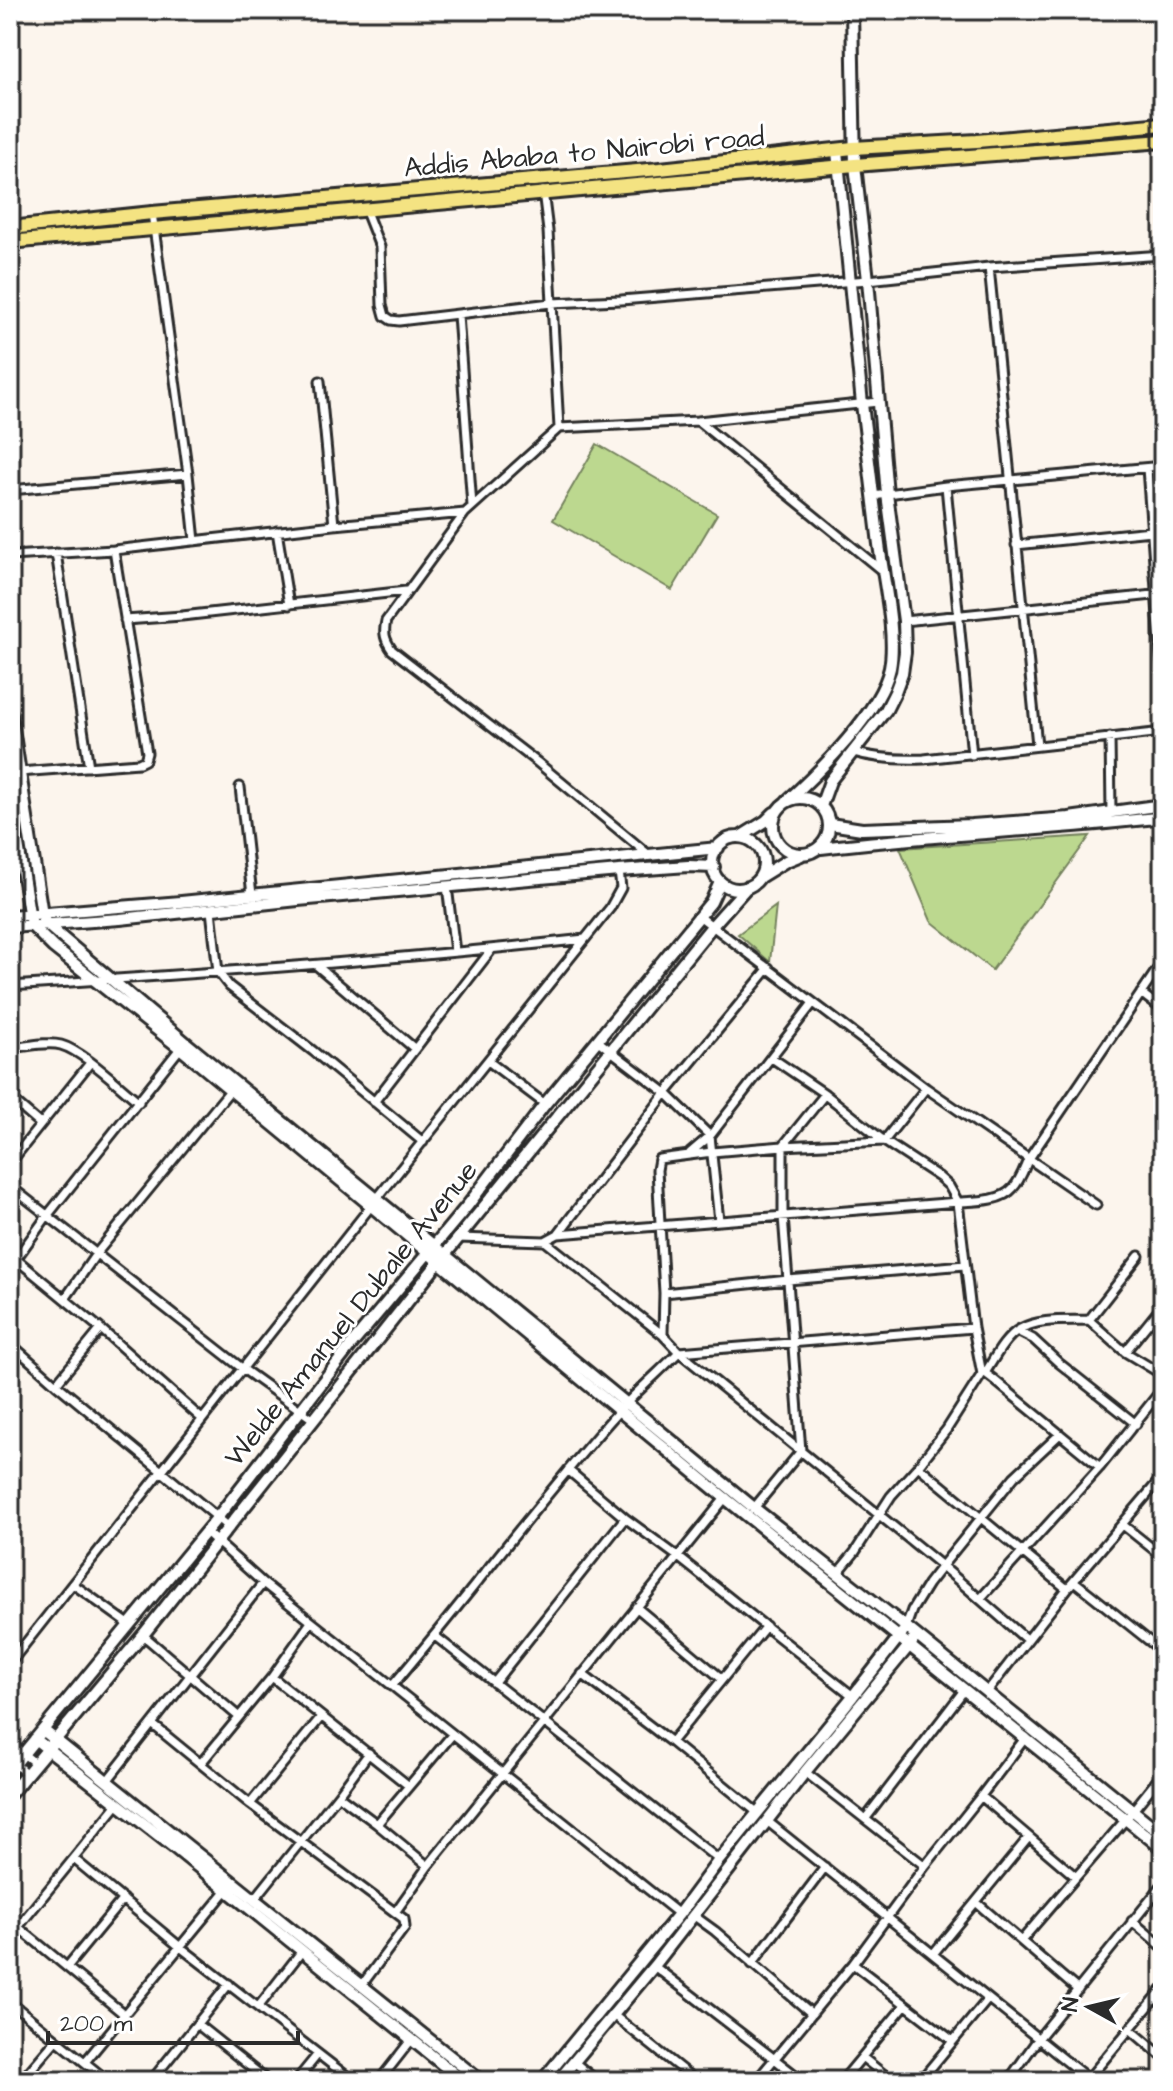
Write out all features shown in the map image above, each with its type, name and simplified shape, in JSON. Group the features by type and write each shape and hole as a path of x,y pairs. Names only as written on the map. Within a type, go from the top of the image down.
{"highway":[{"name":"Addis Ababa to Nairobi road","path":"10,228 660,169 853,148 977,141 1163,124"},
{"name":"Addis Ababa to Nairobi road","path":"10,242 855,165 1163,141"}],"main road":[{"path":"821,806 827,786 886,710 902,673 905,652 853,148 852,10"},
{"path":"740,837 766,821 816,774 868,712 885,685 890,668 891,636 862,403 837,151"},
{"path":"891,636 905,633"},
{"path":"10,709 44,919 233,1087 729,1494 913,1640 987,1692 1028,1733"},
{"path":"10,795 30,920 53,947 183,1045"},
{"path":"802,855 782,848 773,830 774,819 783,805 797,798 807,798 821,806 828,817 827,839 821,848"},
{"path":"830,824 862,829 972,825 1069,818 1163,805"},
{"path":"760,877 764,866 763,856 758,846 750,840 730,838 718,848 713,863 714,873 720,882 738,889 755,883 786,861 821,848 1163,817"},
{"path":"10,927 30,920 252,895 718,848"},
{"path":"44,919 120,919 447,886 688,866 714,867"},
{"name":"Welde Amanuel Dubale Avenue","path":"12,1764 206,1532 352,1344 711,902 720,882"},
{"path":"10,1794 143,1635 458,1238 747,887"},
{"path":"10,916 30,920"},
{"path":"506,1156 517,1166"},
{"path":"729,1494 754,1508 903,1632"},
{"path":"542,2081 903,1632"},
{"path":"913,1640 965,1689 1028,1733 1130,1815 1163,1849"},
{"path":"558,2081 654,1966 805,1772 913,1640"},
{"path":"43,1730 481,2081"},
{"path":"35,1739 461,2080"},
{"path":"1130,1815 1163,1835"}],"street":[{"path":"543,179 559,428"},
{"path":"365,209 380,247 385,316 399,321 551,303 621,300 989,267 1163,255"},
{"path":"152,213 195,541"},
{"path":"989,267 1037,745"},
{"path":"458,315 472,506"},
{"path":"320,381 334,525"},
{"path":"649,855 537,762 392,650 386,641 386,621 465,513 559,428 698,421 878,402"},
{"path":"698,421 881,570"},
{"path":"873,496 946,486 1163,466"},
{"path":"1147,468 1151,531 1160,594 1163,683"},
{"path":"10,490 188,474"},
{"path":"946,486 972,755"},
{"path":"10,556 114,550 465,513"},
{"path":"277,531 289,605"},
{"path":"1016,545 1151,531"},
{"path":"19,772 139,763 145,760 147,753 114,550"},
{"path":"56,553 89,767"},
{"path":"125,620 406,591"},
{"path":"904,621 1160,594"},
{"path":"853,752 899,760 972,755 1163,732"},
{"path":"1104,824 1111,812 1110,737"},
{"path":"240,787 252,895"},
{"path":"10,1663 585,939 621,888 619,871"},
{"path":"447,886 455,952"},
{"path":"211,910 218,972 240,995 423,1142"},
{"path":"699,916 926,1088 1096,1205"},
{"path":"10,986 218,972 585,939"},
{"path":"374,1102 492,949"},
{"path":"558,1234 958,1202 1004,1195 1013,1189 1028,1160 1163,961"},
{"path":"315,964 415,1049"},
{"path":"458,1238 545,1241 558,1234 666,1093 769,968"},
{"path":"1141,993 1163,1010"},
{"path":"689,1154 710,1136 813,1003"},
{"path":"598,1041 666,1093 710,1136 719,1221"},
{"path":"10,1048 62,1045 139,1102"},
{"path":"183,1045 13,1257 101,1329 202,1419"},
{"path":"772,1058 949,1186 958,1202 973,1328 983,1374 1100,1467"},
{"path":"488,1061 545,1104"},
{"path":"10,1163 90,1063"},
{"path":"65,1299 96,1254 233,1087"},
{"path":"663,1335 659,1159 783,1146 884,1141 926,1088"},
{"path":"754,1508 801,1451 783,1216 783,1146 825,1094"},
{"path":"10,1098 40,1124"},
{"path":"10,1186 243,1369 314,1420"},
{"path":"545,1241 663,1335 679,1352 942,1566 1027,1640"},
{"path":"1089,1320 1139,1256"},
{"path":"664,1293 965,1265"},
{"path":"1125,1352 1163,1305"},
{"path":"837,1574 891,1496 947,1429 1002,1347 1017,1331 1040,1322 1089,1320 1125,1352 1163,1375"},
{"path":"392,1686 568,1470 623,1407 679,1352 973,1328"},
{"path":"56,1384 101,1329"},
{"path":"1017,1331 1033,1339 1136,1424"},
{"path":"10,1343 229,1527"},
{"path":"980,1599 1100,1467 1163,1388"},
{"path":"903,1632 912,1610 942,1566 1014,1477 1060,1434"},
{"path":"918,1466 1067,1589"},
{"path":"568,1470 853,1696"},
{"path":"987,1692 1067,1589 1163,1476"},
{"path":"396,1911 428,1866 729,1494"},
{"path":"494,1683 625,1518"},
{"path":"1123,1525 1163,1557"},
{"path":"206,1532 311,1622 679,1914"},
{"path":"1074,1581 1163,1652"},
{"path":"107,1781 263,1583"},
{"path":"73,1584 130,1625"},
{"path":"636,1607 722,1679"},
{"path":"201,1763 272,1677 311,1622"},
{"path":"671,1742 766,1626"},
{"path":"143,1635 239,1717"},
{"path":"435,1636 719,1860"},
{"path":"582,1674 758,1813"},
{"path":"272,1677 409,1786"},
{"path":"866,1818 965,1689"},
{"path":"250,1804 321,1717"},
{"path":"152,1724 250,1804 404,1919 405,1927 362,1985"},
{"path":"756,2081 853,1964 1028,1733"},
{"path":"377,1824 452,1735"},
{"path":"10,1743 36,1764"},
{"path":"254,1900 369,1753"},
{"path":"12,1764 27,1774"},
{"path":"805,1772 925,1866"},
{"path":"1021,1941 1163,1773"},
{"path":"338,1795 428,1866"},
{"path":"981,1796 1076,1877"},
{"path":"10,1937 118,1804"},
{"path":"767,1821 1089,2080 1163,1989"},
{"path":"933,1954 1029,1837"},
{"path":"74,1859 179,1946 353,2081"},
{"path":"752,1964 825,1867"},
{"path":"1008,2081 1163,1884"},
{"path":"85,2062 226,1891"},
{"path":"67,1967 123,1899"},
{"path":"977,1903 1078,1990"},
{"path":"693,1915 811,2013"},
{"path":"1132,1921 1163,1947"},
{"path":"18,1927 125,2015"},
{"path":"259,2006 302,1951"},
{"path":"853,1964 953,2041"},
{"path":"654,1966 803,2081"},
{"path":"151,2081 229,1984"},
{"path":"920,2081 988,1999"},
{"path":"10,2002 108,2081"},
{"path":"842,2081 905,2005"},
{"path":"612,2014 696,2081"},
{"path":"197,2024 268,2081"},
{"path":"1130,2029 1163,2057"},
{"path":"379,2081 412,2039"},
{"path":"21,2081 56,2040"},
{"path":"296,2081 318,2054"},
{"path":"862,2057 892,2081"},
{"path":"574,2062 597,2081"}],"green space":[{"path":"597,444 717,514 672,590 553,520"},
{"path":"1090,836 992,970 931,921 900,848"},
{"path":"776,906 770,962 738,934"}]}
